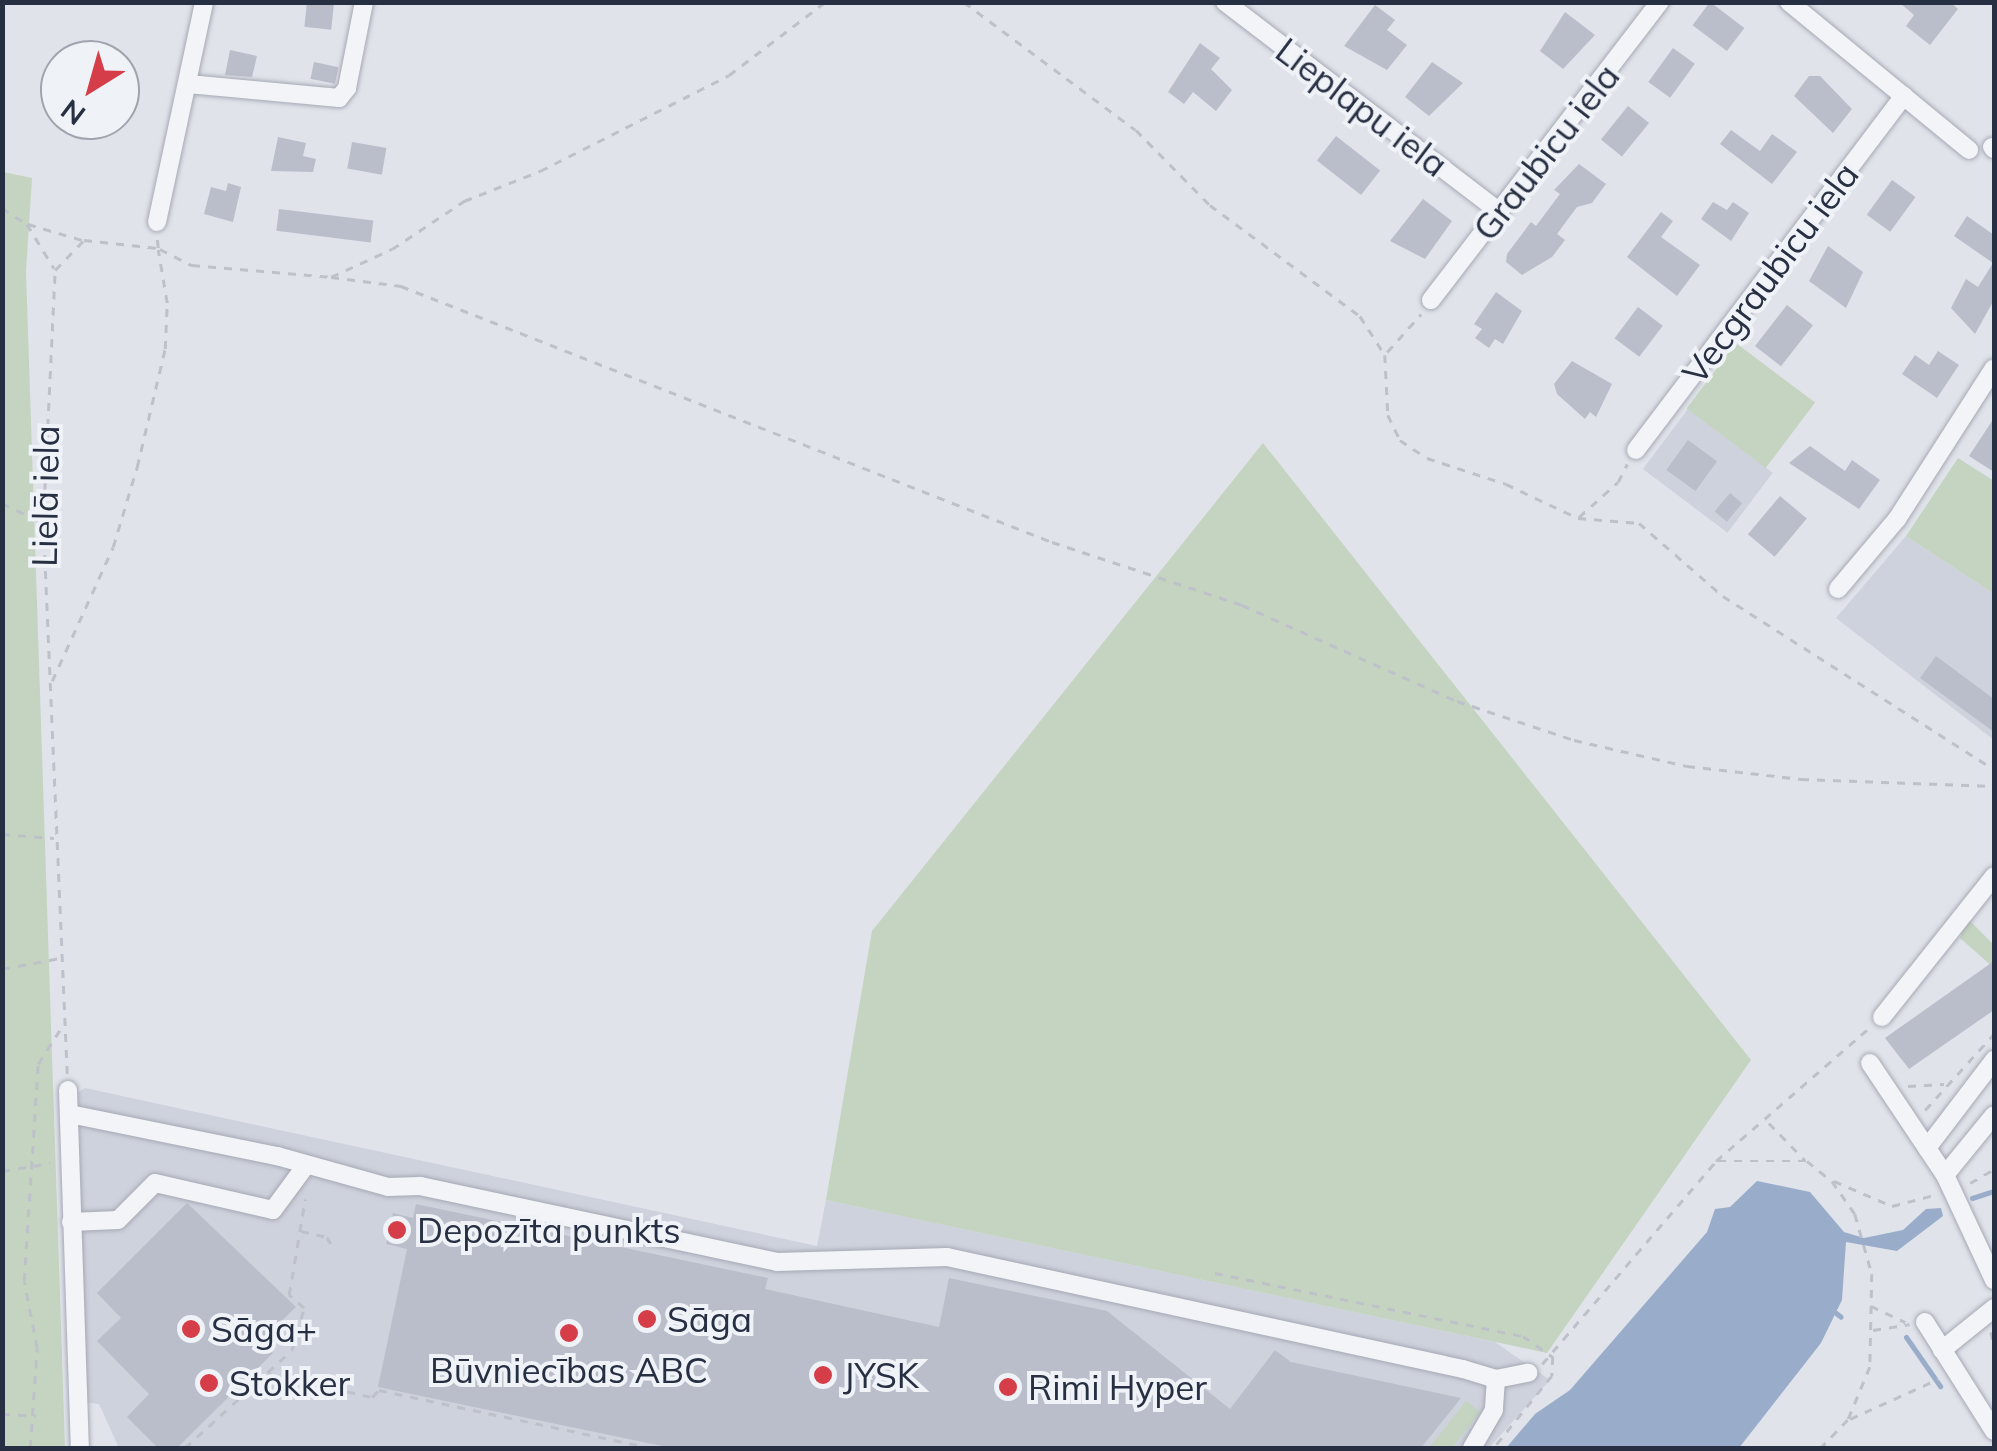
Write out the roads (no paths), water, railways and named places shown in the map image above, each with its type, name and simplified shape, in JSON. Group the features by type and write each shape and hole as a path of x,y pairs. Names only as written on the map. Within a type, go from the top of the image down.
{"street":[{"path":"157,222 204,2"},
{"path":"188,84 339,98 346,88 364,2"},
{"name":"Lieplapu iela","path":"1224,2 1500,212"},
{"name":"Graubicu iela","path":"1431,300 1660,2"},
{"path":"1788,2 1969,150"},
{"name":"Vecgraubicu iela","path":"1636,450 1904,96"},
{"path":"1838,588 1897,520 1994,368"},
{"path":"1882,1017 1994,876"},
{"path":"1927,1148 1994,1060"},
{"path":"1870,1064 1945,1175 1994,1280"},
{"path":"68,1090 80,1448"},
{"path":"70,1114 277,1156 308,1169 778,1262 946,1257 1496,1379 1528,1373"},
{"path":"1945,1175 1994,1115"},
{"path":"72,1222 118,1220 156,1183 274,1210 308,1169"},
{"path":"1942,1350 1991,1317"},
{"path":"1920,1325 1942,1350 1994,1431"},
{"path":"1472,1448 1494,1410 1496,1379"}],"water":[{"path":"1757,1181 1810,1192 1844,1232 1864,1238 1903,1230 1926,1209 1941,1208 1943,1216 1897,1251 1846,1242 1842,1300 1821,1343 1739,1448 1506,1448 1535,1414 1570,1390 1707,1232 1715,1209 1730,1207"}],"waterway":[{"path":"1972,1198 1994,1191"},
{"path":"1836,1313 1841,1317"},
{"path":"1906,1337 1940,1386"}],"place":[{"name":"Depozīta punkts","path":"397,1230"},
{"name":"Sāga","path":"647,1319"},
{"name":"Sāga+","path":"191,1329"},
{"name":"Būvniecības ABC","path":"569,1333"},
{"name":"JYSK","path":"823,1375"},
{"name":"Stokker","path":"209,1383"},
{"name":"Rimi Hyper","path":"1008,1387"}]}
